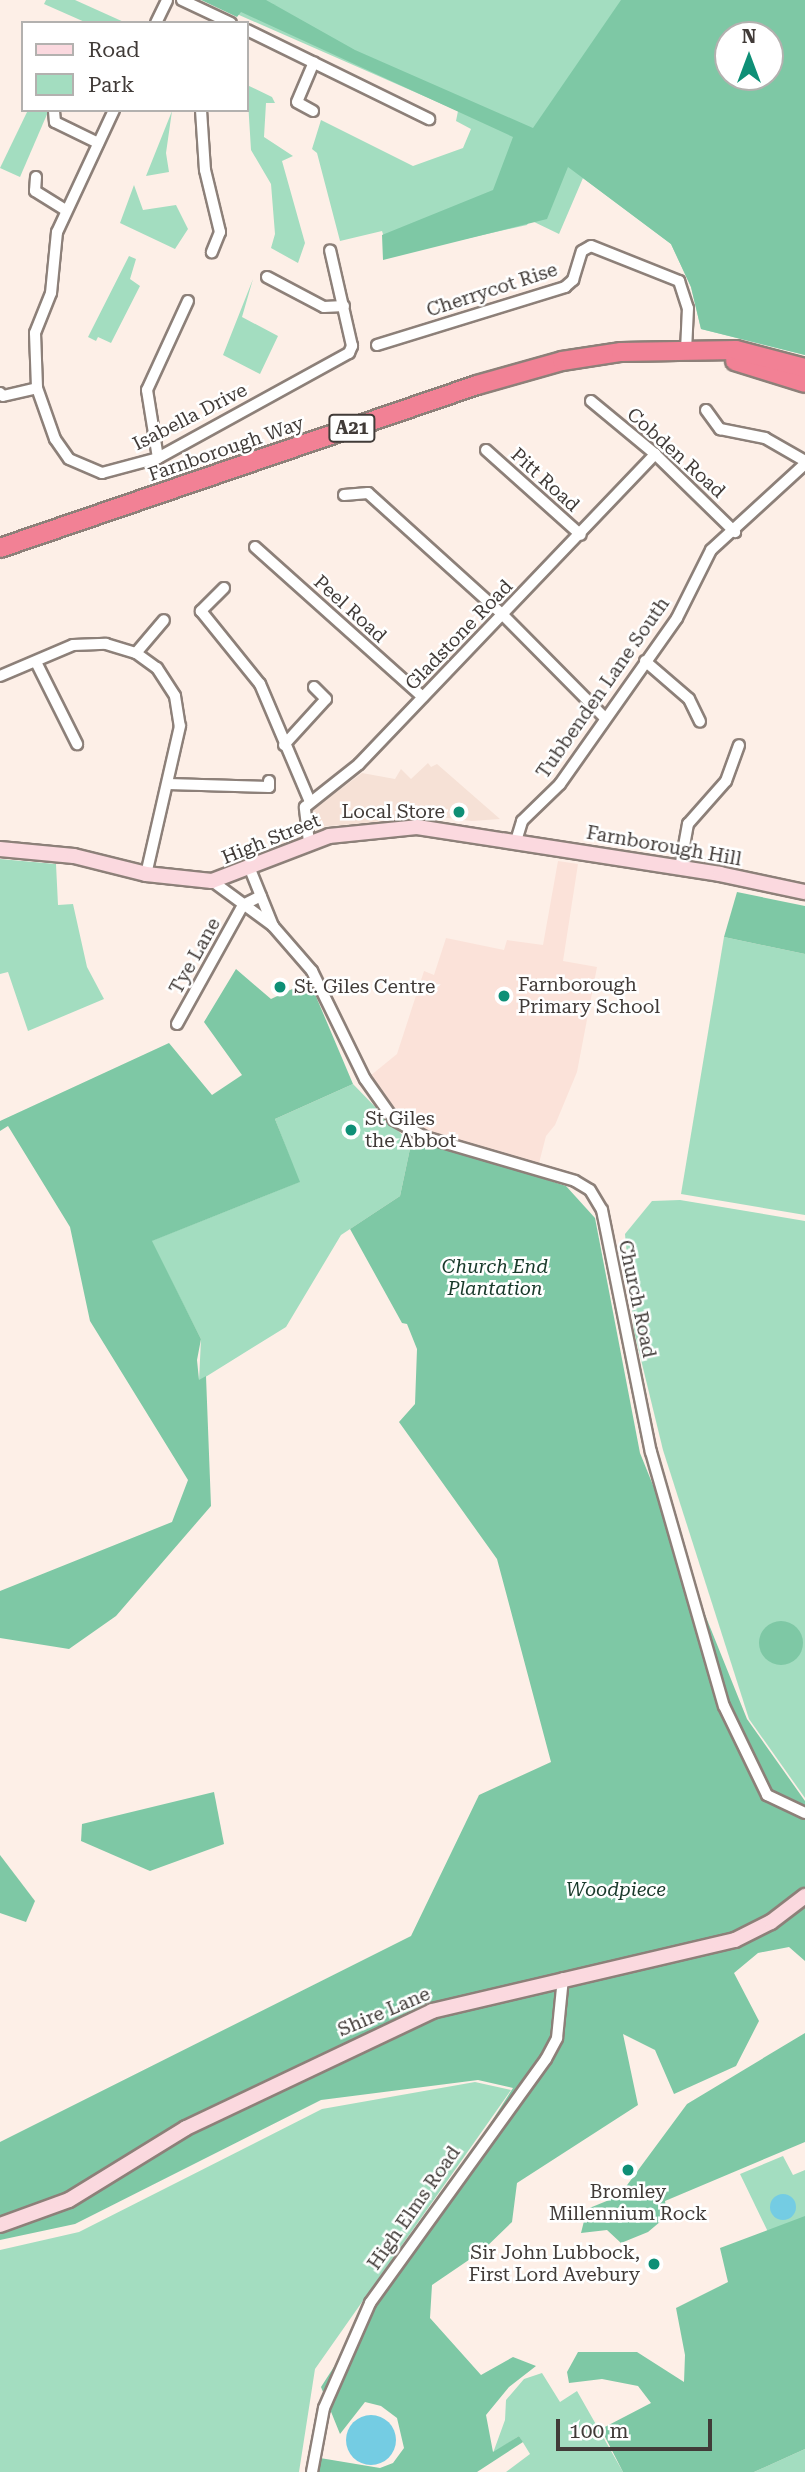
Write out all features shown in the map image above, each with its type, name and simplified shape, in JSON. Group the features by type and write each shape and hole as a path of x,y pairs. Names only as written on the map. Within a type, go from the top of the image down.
{"highway":[{"name":"Farnborough Way","path":"0,548 520,372 601,354 686,351 749,352 805,368"},
{"name":"Farnborough Way","path":"713,352 805,383"}],"street":[{"path":"157,21 167,0"},
{"path":"182,0 227,21"},
{"path":"248,30 429,118"},
{"path":"313,111 297,102 314,62"},
{"path":"54,112 55,122 98,143"},
{"name":"Isabella Drive","path":"113,112 57,232 51,293 35,333 37,388 60,449 75,462 111,473 158,458 349,354 352,346 344,306"},
{"path":"201,112 205,164 220,232 212,252"},
{"path":"36,177 35,191 66,210"},
{"name":"Cherrycot Rise","path":"377,345 565,287 573,280 582,251 596,247 679,281 688,308 686,351"},
{"path":"267,277 324,307 344,306 330,250"},
{"path":"158,458 147,390 188,301"},
{"path":"0,393 3,396 37,388"},
{"name":"Cobden Road","path":"591,401 655,454 735,532"},
{"path":"706,411 720,429 765,438 804,467"},
{"name":"Pitt Road","path":"486,450 581,535"},
{"name":"Gladstone Road","path":"310,802 359,764 581,535 655,454"},
{"name":"Tubbenden Lane South","path":"516,841 522,821 560,784 604,717 677,618 700,565 804,467"},
{"path":"344,495 368,493 502,614 604,717"},
{"name":"Peel Road","path":"255,547 423,697"},
{"path":"224,588 201,611 260,684 310,802 304,811 309,842"},
{"path":"136,653 164,620"},
{"path":"0,676 73,645 106,644 136,653 157,668 175,696 180,726 146,874"},
{"path":"645,661 689,699 700,722"},
{"path":"36,662 77,744"},
{"path":"284,745 326,699 314,687"},
{"path":"680,868 688,824 726,781 739,745"},
{"path":"168,784 269,787 269,780"},
{"name":"High Street","path":"0,849 74,856 146,874 212,881 250,869 309,842 356,830 408,827 516,841"},
{"name":"Farnborough Hill","path":"516,841 805,892"},
{"name":"Church Road","path":"250,869 273,926"},
{"name":"Church Road","path":"212,881 273,926 312,971 365,1079 394,1121 425,1137 575,1181 596,1200 651,1452 724,1706 767,1795 805,1813"},
{"path":"243,905 261,896"},
{"name":"Tye Lane","path":"177,1024 243,905"},
{"name":"Shire Lane","path":"0,2225 69,2200 186,2128 420,2016 563,1978 735,1940 771,1922 805,1896"},
{"name":"High Elms Road","path":"312,2472 324,2408 370,2303 546,2059 557,2038 563,1978"}],"shaded area":[{"path":"428,763 431,767 437,764 500,819 472,821 416,814 416,819 316,827 311,811 362,773 395,779 401,769 411,779"},
{"name":"Farnborough Primary School","path":"558,861 578,864 563,961 597,967 577,1072 555,1125 546,1136 538,1167 421,1131 392,1111 370,1076 397,1054 424,971 434,975 446,938 504,950 507,940 543,945"}],"green space":[{"path":"46,0 75,0 122,21 82,21 44,4"},
{"path":"201,0 266,0 355,50 533,128 621,0 805,0 805,355 701,329 691,287 671,244 568,167 547,219 383,260 382,235 493,190 513,137 241,12 237,17"},
{"path":"205,0 805,0 805,355 701,329 691,287 671,244 583,178 559,234 530,220 527,225 390,256 382,231 340,241 317,153 312,149 321,120 413,166 463,148 471,129 456,121 458,111"},
{"path":"248,85 272,97 275,103 266,103 264,137 293,156 282,161 305,243 298,263 271,248 275,234 271,184 251,150"},
{"path":"27,112 48,112 20,177 0,168"},
{"path":"172,112 166,153 169,172 146,176"},
{"path":"134,185 143,210 176,205 188,229 175,249 120,223"},
{"path":"129,256 136,259 130,279 140,286 111,343 98,337 96,341 88,337"},
{"path":"253,279 242,317 278,336 260,374 223,355"},
{"path":"0,859 56,864 58,905 73,904 87,967 104,999 28,1031 8,972 0,974"},
{"path":"737,892 805,906 805,954 724,937"},
{"path":"724,937 805,954 805,1215 681,1194"},
{"path":"236,969 271,999 305,983 312,987 353,1084 275,1119 300,1182 152,1241 201,1339 197,1360 199,1380 206,1376 211,1506 116,1616 69,1649 0,1638 0,1591 172,1522 188,1480 90,1321 70,1227 8,1126 0,1131 0,1121 169,1043 212,1095 242,1075 204,1022"},
{"path":"353,1084 411,1144 400,1196 341,1235 286,1327 199,1381 201,1339 151,1241 299,1182 275,1119"},
{"name":"Woodpiece","path":"429,1142 566,1186 595,1218 640,1453 747,1719 805,1801 805,1961 789,1947 758,1953 734,1973 759,2021 736,2066 674,2094 655,2050 623,2034 638,2105 517,2183 512,2222 482,2251 432,2285 430,2318 481,2375 513,2357 536,2366 509,2387 486,2415 493,2452 519,2436 523,2442 477,2472 318,2472 320,2458 380,2468 393,2463 404,2448 397,2418 381,2406 365,2402 340,2434 321,2387 513,2088 478,2080 321,2100 75,2224 0,2240 0,2142 411,1936 479,1795 551,1762 497,1559 399,1422 415,1404 417,1349 407,1324 402,1323 350,1229 400,1196 411,1144 415,1147"},
{"path":"680,1200 805,1221 805,1798 749,1719 663,1450 634,1331 625,1234 652,1201"},
{"path":"781,1621 790,1622 797,1627 802,1634 802,1652 797,1659 790,1664 781,1665 772,1664 765,1659 760,1652 759,1643 760,1634 765,1627 772,1622"},
{"path":"214,1792 224,1844 150,1871 81,1841 82,1824"},
{"path":"0,1855 35,1901 26,1922 0,1913"},
{"path":"805,2033 805,2142 665,2201 667,2216 648,2232 621,2243 607,2230 581,2233 587,2209 619,2196 687,2104"},
{"path":"475,2082 511,2090 315,2369 299,2472 0,2472 0,2250 79,2232 322,2109"},
{"path":"783,2156 793,2175 805,2170 805,2226 769,2234 740,2174"},
{"path":"805,2216 805,2449 754,2472 623,2472 601,2429 651,2403 638,2386 602,2379 569,2383 567,2372 578,2352 637,2352 684,2382 685,2355 676,2308 728,2282 720,2248"},
{"path":"542,2373 560,2402 577,2391 623,2472 506,2472 530,2454 519,2436 493,2453 505,2420 506,2400 524,2379"},
{"path":"805,2449 805,2472 754,2472"}],"water":[{"path":"783,2194 792,2198 796,2207 792,2216 783,2220 774,2216 770,2207 774,2198"},
{"path":"371,2415 389,2422 396,2440 389,2458 371,2465 353,2458 346,2440 353,2422"}],"place":[{"name":"Local Store","path":"459,812"},
{"name":"St. Giles Centre","path":"280,987"},
{"name":"Farnborough Primary School","path":"504,996"},
{"name":"St Giles the Abbot","path":"351,1130"},
{"name":"Bromley Millennium Rock","path":"628,2170"},
{"name":"Sir John Lubbock, First Lord Avebury","path":"654,2264"}],"park label":[{"name":"Church End Plantation","path":"495,1278"}]}
